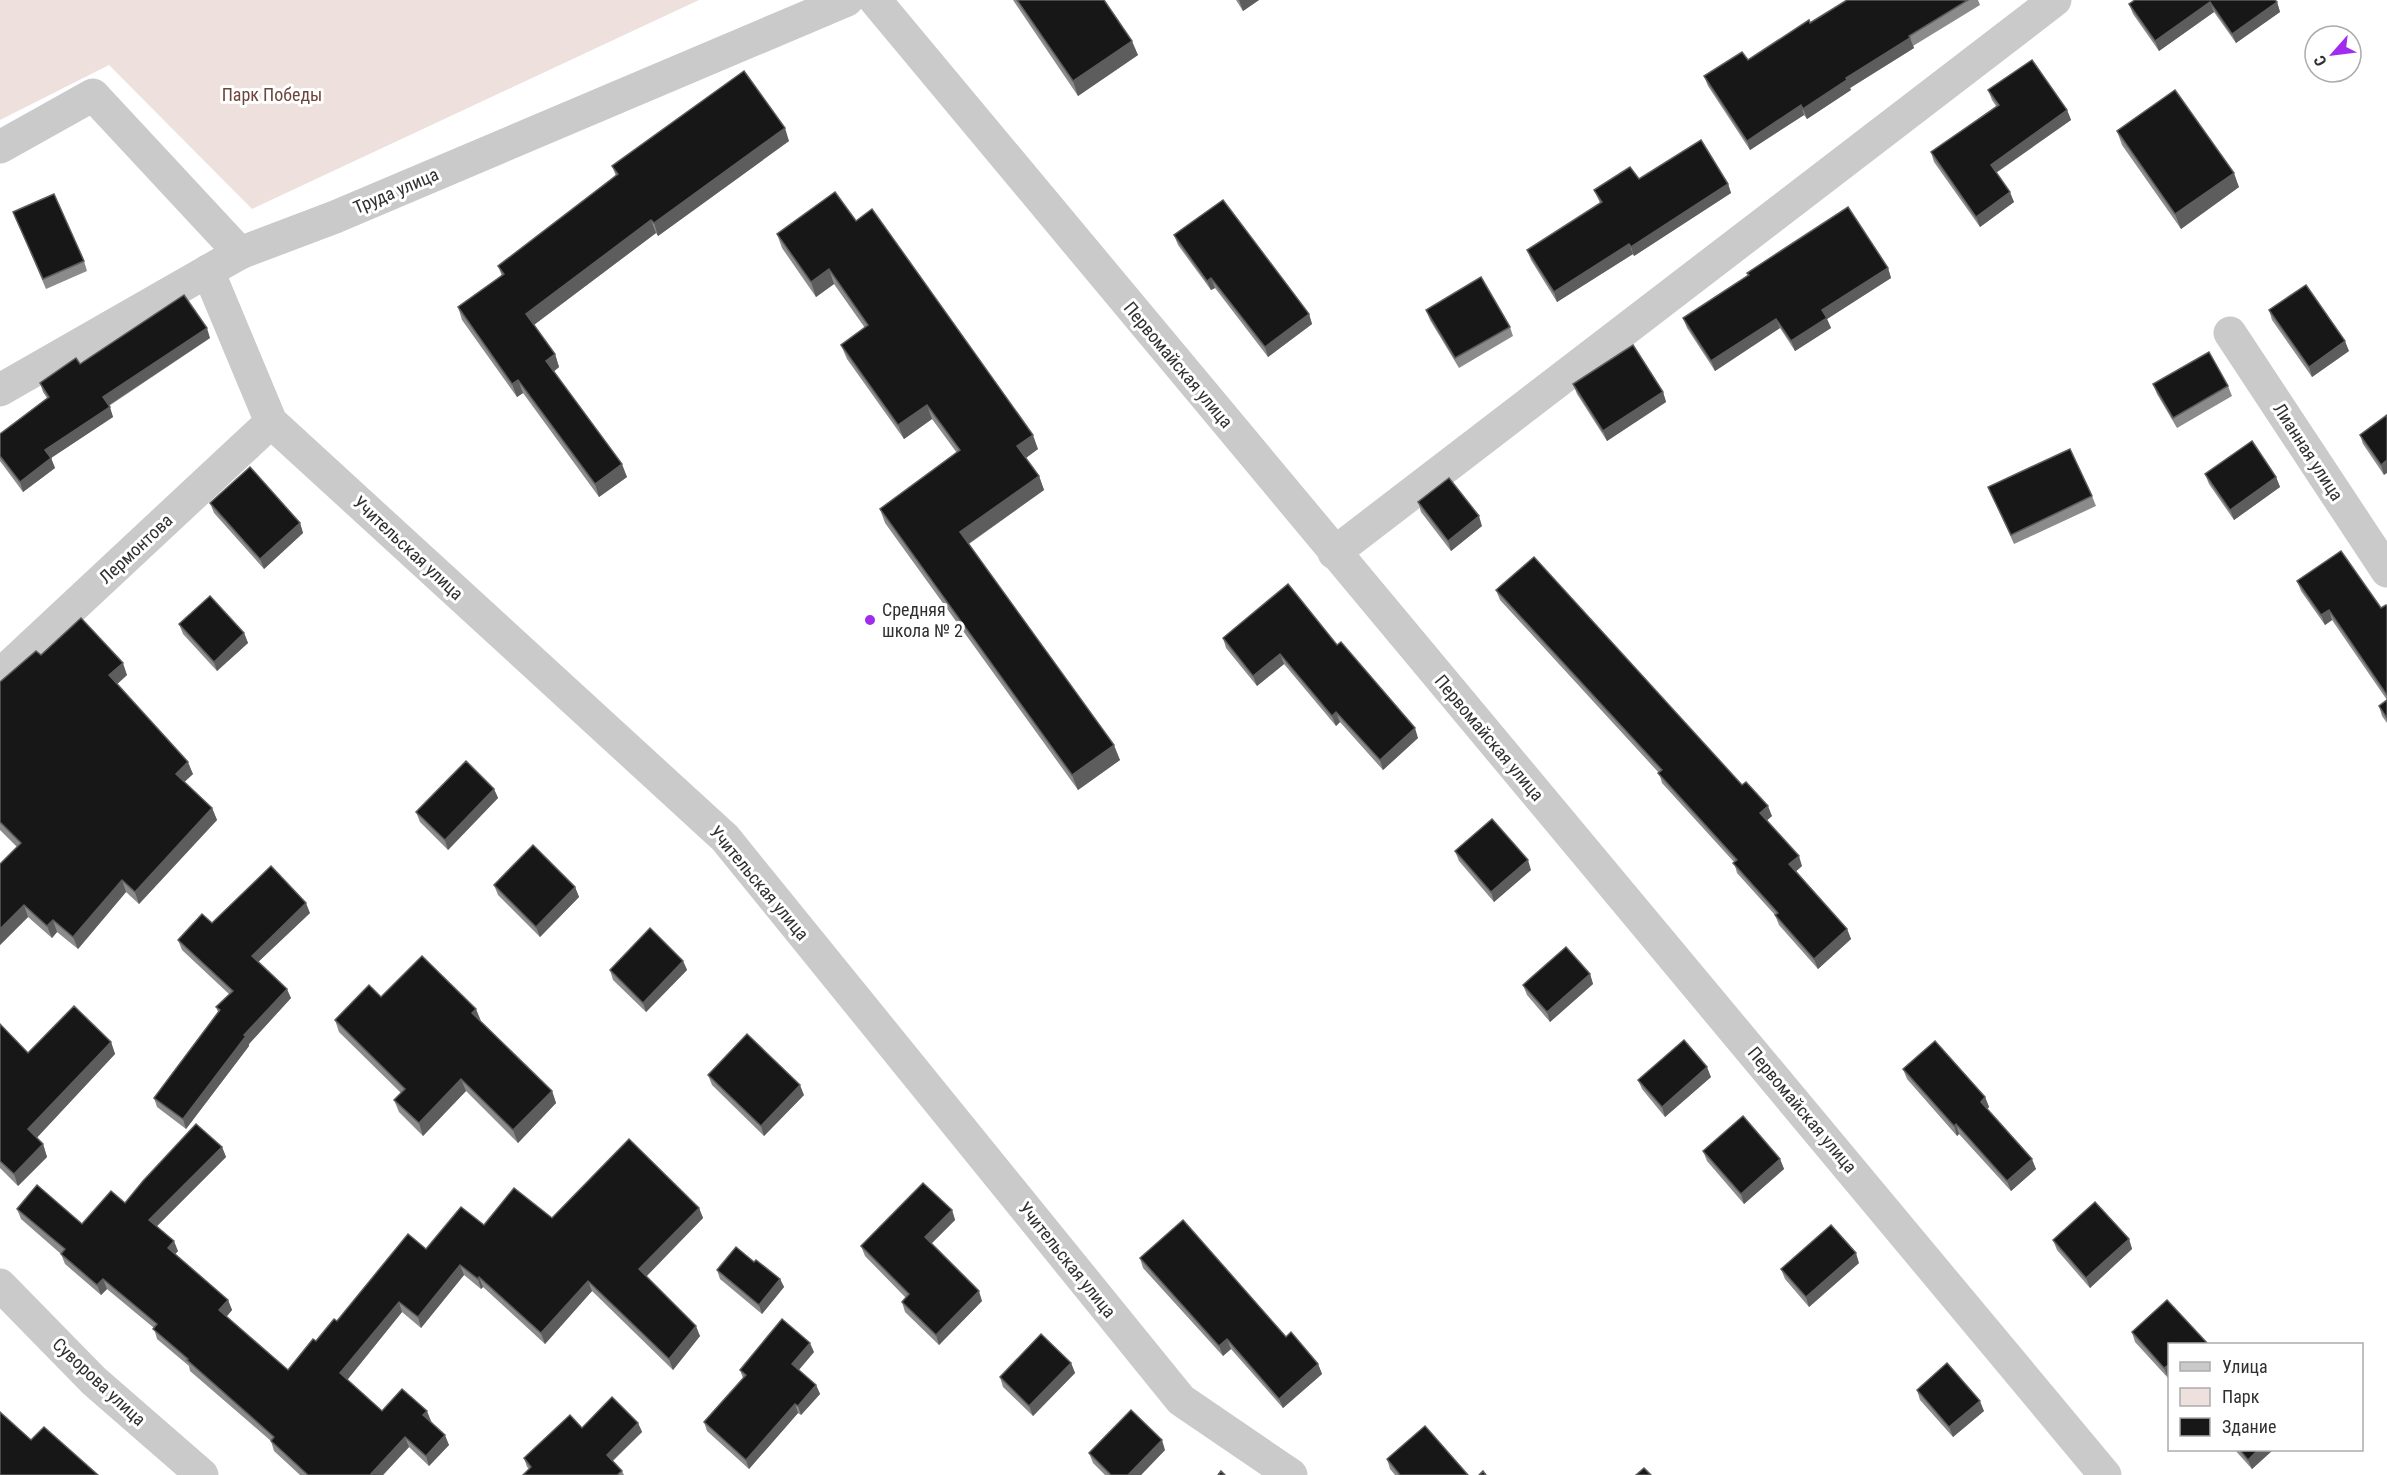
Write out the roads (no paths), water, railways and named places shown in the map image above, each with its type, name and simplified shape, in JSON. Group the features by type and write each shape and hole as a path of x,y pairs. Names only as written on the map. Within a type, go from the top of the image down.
{"street":[{"name":"Труда улица","path":"240,253 335,217 847,0"},
{"name":"Первомайская улица","path":"875,0 2105,1475"},
{"path":"1334,553 2055,0"},
{"path":"0,147 93,95 240,253 0,390"},
{"name":"Учительская улица","path":"208,271 272,422 725,838 1181,1400 1291,1475"},
{"name":"Лианная улица","path":"2230,333 2387,571"},
{"name":"Лермонтова","path":"0,675 272,422"},
{"name":"Суворова улица","path":"0,1285 94,1381 202,1475"}],"place":[{"name":"Средняя школа № 2","path":"870,620"}],"park label":[{"name":"Парк Победы","path":"272,95"}]}
